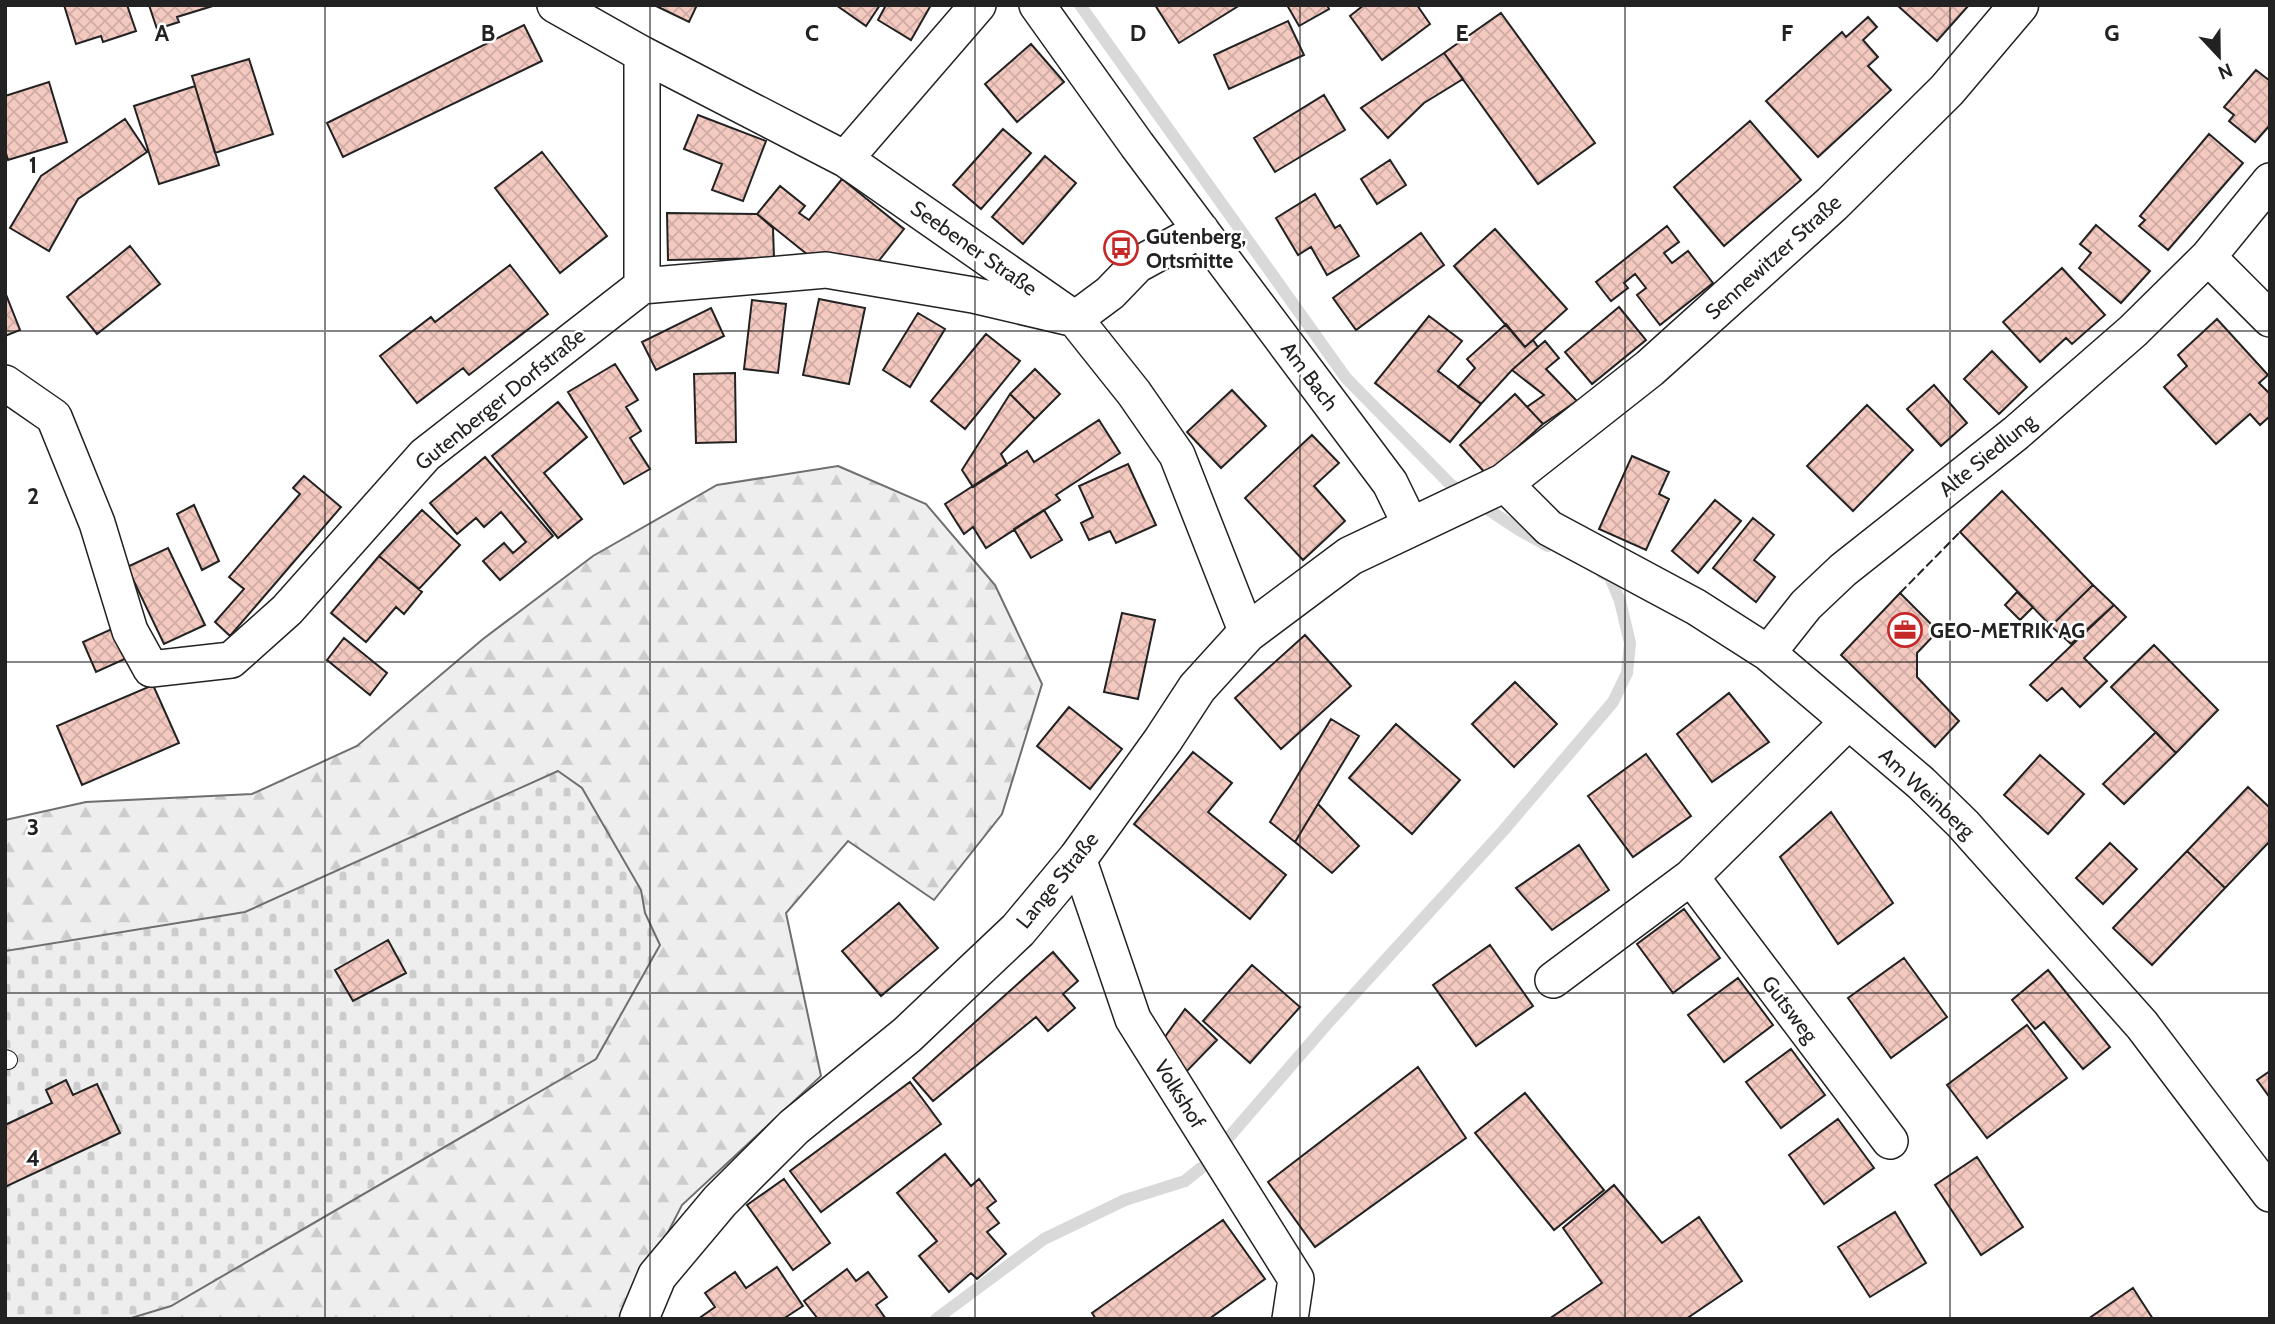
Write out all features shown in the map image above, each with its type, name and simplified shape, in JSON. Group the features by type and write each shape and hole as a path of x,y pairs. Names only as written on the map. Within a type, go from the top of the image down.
{"street":[{"name":"Seebener Straße","path":"555,5 642,54 845,159 1074,319 1133,393 1177,455 1247,633"},
{"path":"845,159 978,5"},
{"name":"Am Bach","path":"1037,5 1390,483 1424,520"},
{"name":"Sennewitzer Straße","path":"1492,488 1650,368 1832,204 1947,90 2019,5"},
{"path":"642,54 642,286 826,270 973,295 1074,319 1110,293 1137,265 1201,230"},
{"name":"Alte Siedlung","path":"1768,653 1806,605 1843,570 2015,433 2133,331 2208,257 2270,181"},
{"path":"2208,257 2270,319"},
{"name":"Gutenberger Dorfstraße","path":"5,383 54,417 97,523 130,631 150,669 231,660 286,610 425,455 642,286"},
{"name":"Lange Straße","path":"639,1319 657,1276 720,1201 794,1127 907,1035 1018,930 1078,858 1197,688 1247,633 1350,555 1492,488"},
{"name":"Am Weinberg","path":"1492,488 1549,528 1696,607 1768,653 1921,783 1963,824 2115,995 2180,1074 2270,1194"},
{"path":"1553,980 1691,877 1848,722"},
{"name":"Volkshof","path":"1078,858 1133,1018 1296,1279 1290,1319"},
{"name":"Gutsweg","path":"1691,877 1889,1141"}],"green space":[{"path":"838,466 926,504 995,585 1042,684 1002,814 934,900 848,841 786,913 821,1076 682,1205 648,1271 631,1319 5,1319 5,820 86,802 252,794 357,746 483,639 593,556 717,485"},
{"path":"558,771 582,788 641,890 645,913 660,945 596,1059 171,1306 128,1319 5,1319 5,951 245,912"}],"building":[{"path":"64,5 127,5 136,31 103,42 101,36 76,44"},
{"path":"149,5 216,5 177,17 179,22 157,29"},
{"path":"654,5 697,5 689,22"},
{"path":"836,5 880,5 866,26"},
{"path":"886,5 931,5 911,40 878,20"},
{"path":"1155,5 1240,5 1179,43"},
{"path":"1287,5 1327,5 1329,9 1299,26"},
{"path":"1364,5 1417,5 1430,24 1382,60 1350,16"},
{"path":"1897,5 1969,5 1937,41"},
{"path":"1501,13 1595,143 1538,184 1444,53"},
{"path":"1868,17 1877,27 1863,40 1878,57 1868,66 1891,90 1818,157 1766,101 1842,32 1846,37"},
{"path":"1288,21 1304,55 1229,89 1214,55"},
{"path":"524,25 542,61 343,157 327,123"},
{"path":"1031,44 1064,82 1017,122 985,84"},
{"path":"1444,53 1463,79 1424,103 1388,138 1361,108"},
{"path":"249,59 273,134 215,153 192,76"},
{"path":"2256,70 2270,81 2270,125 2255,142 2229,121 2234,115 2224,107"},
{"path":"49,82 67,142 8,160 5,150 5,96"},
{"path":"195,86 219,165 159,184 134,106"},
{"path":"1324,95 1345,130 1275,172 1254,138"},
{"path":"698,115 766,141 743,201 712,190 722,164 684,149"},
{"path":"125,119 147,152 78,199 49,251 10,228 41,176"},
{"path":"1750,121 1801,180 1724,246 1674,187"},
{"path":"1003,129 1031,153 981,209 953,185"},
{"path":"2209,134 2243,163 2168,250 2139,226 2145,220 2140,216"},
{"path":"542,152 607,236 560,273 495,188"},
{"path":"1045,156 1076,183 1023,244 992,217"},
{"path":"1390,160 1406,185 1377,204 1361,179"},
{"path":"842,179 904,229 854,292 757,214 780,186 805,206 799,213 809,220"},
{"path":"1315,194 1335,228 1340,225 1359,256 1327,275 1311,247 1298,255 1276,218"},
{"path":"667,213 757,214 773,228 774,258 668,260"},
{"path":"2096,225 2150,271 2121,303 2079,268 2091,253 2080,244"},
{"path":"1667,226 1679,242 1664,253 1672,263 1688,251 1713,283 1660,325 1637,295 1646,288 1635,274 1624,283 1628,288 1611,301 1596,282"},
{"path":"1495,229 1567,309 1525,347 1454,266"},
{"path":"1421,233 1444,265 1356,330 1333,298"},
{"path":"130,246 160,284 97,334 67,297"},
{"path":"510,265 548,314 469,375 463,368 417,403 380,356 431,317 435,322"},
{"path":"2062,268 2105,315 2072,344 2066,338 2040,362 2003,322"},
{"path":"5,292 20,330 5,336"},
{"path":"819,299 865,308 849,384 803,375"},
{"path":"752,300 786,304 778,373 744,369"},
{"path":"1619,307 1646,340 1592,384 1565,352"},
{"path":"711,308 724,336 656,370 642,342"},
{"path":"918,313 945,329 910,387 883,370"},
{"path":"1429,316 1462,341 1438,371 1481,404 1450,442 1375,383"},
{"path":"2217,319 2268,375 2259,383 2270,394 2270,416 2260,425 2250,414 2216,444 2164,387 2187,366 2178,355"},
{"path":"1506,324 1525,347 1533,340 1538,347 1512,370 1481,404 1458,387 1475,368 1467,359"},
{"path":"986,334 1020,361 965,429 931,401"},
{"path":"1545,341 1559,358 1546,369 1577,401 1543,424 1527,407 1544,395 1512,370"},
{"path":"1992,351 2027,387 1999,414 1964,379"},
{"path":"615,364 638,400 626,407 641,431 630,438 650,469 624,484 568,392"},
{"path":"1035,369 1060,394 1035,419 1010,394"},
{"path":"735,373 736,442 696,443 694,374"},
{"path":"1934,385 1967,423 1941,446 1907,409"},
{"path":"1232,390 1266,426 1221,468 1187,432"},
{"path":"1010,394 1035,419 1001,454 1007,465 973,487 962,470"},
{"path":"1515,394 1543,424 1487,475 1460,445"},
{"path":"558,402 587,437 544,473 582,519 558,538 492,456"},
{"path":"1867,405 1913,450 1853,511 1807,466"},
{"path":"1099,420 1120,453 1056,495 1060,500 986,548 973,527 964,534 945,504 1027,451 1034,462"},
{"path":"1312,435 1339,463 1314,486 1345,521 1303,560 1245,498"},
{"path":"1632,456 1669,472 1659,494 1669,499 1646,550 1599,529"},
{"path":"485,457 553,536 500,580 483,561 504,543 513,553 526,542 501,512 484,527 476,518 457,534 430,503"},
{"path":"1128,464 1156,525 1116,543 1110,531 1089,540 1081,523 1093,517 1079,486"},
{"path":"304,476 341,507 230,636 215,622 244,589 229,577 300,494 293,488"},
{"path":"2002,491 2093,585 2051,626 1960,532"},
{"path":"1715,500 1741,521 1698,573 1672,551"},
{"path":"194,505 219,561 202,570 177,514"},
{"path":"422,510 460,545 419,589 379,556"},
{"path":"1044,510 1062,540 1031,558 1014,529"},
{"path":"1753,518 1774,535 1754,560 1775,577 1756,602 1713,568"},
{"path":"168,548 205,625 164,644 127,567"},
{"path":"379,556 422,592 404,614 396,607 366,642 331,613"},
{"path":"2093,585 2114,605 2071,644 2051,626"},
{"path":"2017,592 2033,607 2020,620 2005,605"},
{"path":"1900,593 1938,631 1917,653 1917,677 1959,721 1935,747 1841,655"},
{"path":"2114,605 2126,617 2084,658 2107,681 2080,707 2062,688 2047,701 2030,685"},
{"path":"1122,613 1155,620 1138,699 1104,692"},
{"path":"114,628 127,658 96,672 83,642"},
{"path":"1305,635 1351,686 1281,749 1235,698"},
{"path":"344,638 387,673 370,695 327,660"},
{"path":"2154,645 2218,710 2176,753 2111,687"},
{"path":"1515,682 1557,724 1514,767 1472,724"},
{"path":"153,685 179,743 82,785 57,726"},
{"path":"1729,693 1769,742 1712,782 1677,734"},
{"path":"1069,707 1122,749 1090,789 1037,746"},
{"path":"1331,719 1359,736 1295,842 1270,822"},
{"path":"1396,724 1460,780 1412,834 1349,778"},
{"path":"2156,732 2176,753 2124,804 2103,784"},
{"path":"1193,752 1232,783 1208,812 1286,875 1250,919 1134,824"},
{"path":"1646,754 1691,816 1633,857 1588,796"},
{"path":"2040,755 2084,794 2048,834 2004,795"},
{"path":"2248,787 2270,808 2270,841 2225,888 2187,851"},
{"path":"1318,804 1359,846 1332,873 1295,842"},
{"path":"1831,812 1893,903 1838,944 1780,857"},
{"path":"2110,843 2137,869 2103,904 2076,878"},
{"path":"1579,845 1609,890 1552,930 1516,888"},
{"path":"2187,851 2225,888 2152,965 2113,928"},
{"path":"899,903 938,948 881,996 842,951"},
{"path":"1684,909 1720,958 1673,993 1637,944"},
{"path":"388,940 406,973 353,1001 335,970"},
{"path":"1490,945 1533,1006 1476,1046 1433,985"},
{"path":"1053,952 1078,981 1063,994 1075,1008 1048,1031 1036,1017 933,1101 913,1078"},
{"path":"1904,958 1947,1017 1891,1058 1848,998"},
{"path":"1252,965 1300,1007 1250,1063 1203,1021"},
{"path":"2048,970 2110,1047 2083,1069 2044,1022 2035,1029 2012,1000"},
{"path":"1738,978 1773,1025 1724,1062 1688,1015"},
{"path":"1185,1009 1217,1040 1184,1074 1162,1041"},
{"path":"2027,1025 2067,1078 1987,1138 1947,1085"},
{"path":"1791,1049 1825,1095 1781,1128 1746,1082"},
{"path":"1418,1067 1466,1138 1315,1247 1268,1182"},
{"path":"2270,1071 2270,1098 2257,1080"},
{"path":"66,1080 73,1095 97,1084 120,1133 5,1187 5,1125 52,1103 46,1090"},
{"path":"910,1082 941,1124 821,1212 790,1171"},
{"path":"1525,1093 1604,1190 1554,1230 1475,1133"},
{"path":"1838,1119 1874,1168 1824,1204 1789,1155"},
{"path":"945,1154 971,1186 979,1179 996,1201 987,1208 999,1223 987,1232 1006,1254 977,1279 971,1273 949,1292 919,1256 937,1241 897,1193"},
{"path":"1977,1157 2023,1227 1981,1255 1935,1185"},
{"path":"784,1179 830,1243 793,1270 747,1205"},
{"path":"1614,1185 1662,1243 1699,1217 1742,1281 1686,1319 1549,1319 1602,1283 1563,1228"},
{"path":"1895,1212 1926,1263 1870,1297 1838,1247"},
{"path":"1223,1220 1265,1279 1209,1319 1096,1319 1092,1313"},
{"path":"777,1267 803,1306 783,1319 698,1319 715,1307 705,1293 735,1272 746,1288"},
{"path":"847,1269 856,1281 868,1272 887,1297 876,1305 886,1319 818,1319 804,1301"},
{"path":"2133,1288 2153,1319 2088,1319"}],"waterway":[{"path":"1080,5 1346,378 1450,484 1548,546"},
{"path":"1229,1137 1327,1024 1503,831 1613,702 1627,673 1630,643 1620,601 1610,577 1602,573"},
{"path":"936,1319 1044,1239 1125,1200 1185,1181 1201,1168"}],"fence":[{"path":"1900,593 1960,532"}],"place":[{"name":"Gutenberg, Ortsmitte","path":"1121,248"},
{"name":"GEO-METRIK AG","path":"1905,630"}]}
